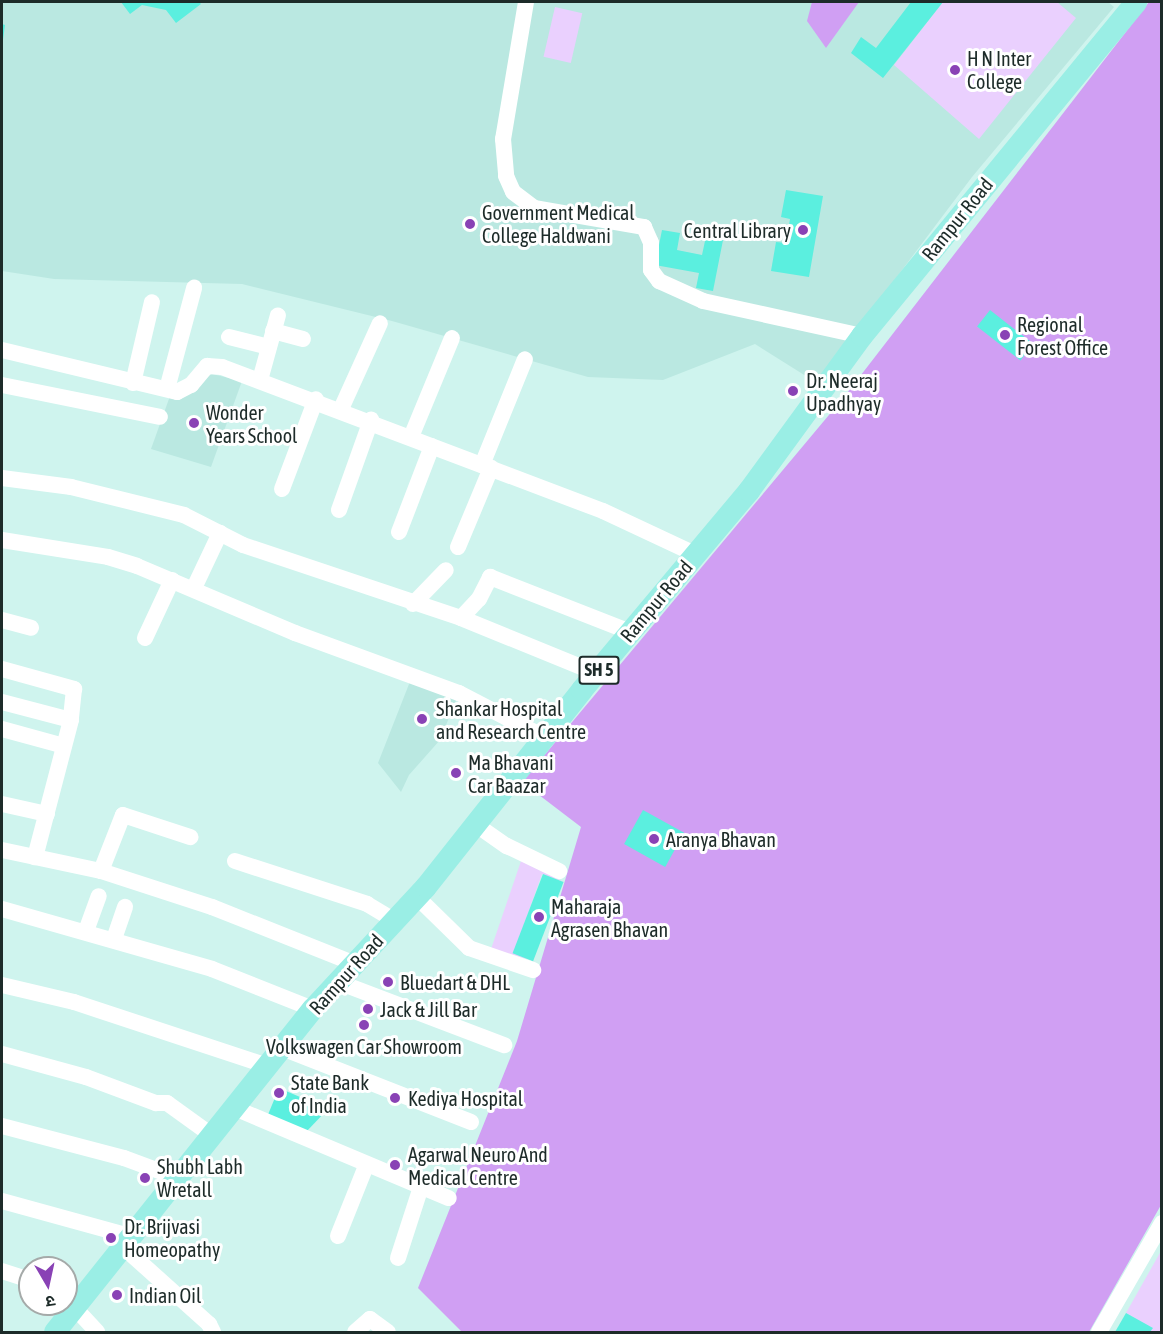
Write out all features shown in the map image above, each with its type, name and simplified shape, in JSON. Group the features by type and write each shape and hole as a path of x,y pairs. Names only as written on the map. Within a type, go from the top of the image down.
{"main road":[{"name":"Rampur Road","path":"78,1294 126,1241 175,1177 313,1009 417,897 596,673 749,491 862,336 1136,2"},
{"name":"Rampur Road","path":"55,1332 64,1316"}],"street":[{"path":"526,2 503,140 506,176 513,192 534,208 644,227 651,243 651,270 671,288 703,301 862,336"},
{"path":"167,389 194,288"},
{"path":"134,383 152,302"},
{"path":"260,380 275,323 303,339"},
{"path":"340,409 380,323"},
{"path":"229,337 269,347"},
{"path":"411,437 452,338"},
{"path":"2,350 177,392 191,385 207,366 222,367 316,399 603,511 695,554"},
{"path":"458,547 525,359"},
{"path":"2,385 160,417"},
{"path":"282,489 316,399"},
{"path":"339,510 371,420"},
{"path":"399,532 432,446"},
{"path":"2,478 71,487 184,515 220,533 413,604 461,618 596,673"},
{"path":"194,588 220,533"},
{"path":"2,540 108,557 172,580 295,633 459,693 544,737"},
{"path":"413,604 446,570"},
{"path":"461,618 479,599 490,577 630,632"},
{"path":"145,638 172,580"},
{"path":"2,620 32,628"},
{"path":"2,669 74,689 71,720 35,857"},
{"path":"2,702 71,720"},
{"path":"2,729 64,746"},
{"path":"2,804 47,814"},
{"path":"101,871 123,815 190,837"},
{"path":"475,824 507,846 559,872"},
{"path":"2,850 101,871 212,907 355,964"},
{"path":"235,861 367,904 395,921"},
{"path":"86,931 99,896"},
{"path":"417,897 469,948 533,970"},
{"path":"114,939 125,907"},
{"path":"2,909 86,931 212,969 313,1009"},
{"path":"338,982 504,1045"},
{"path":"2,985 74,1002 268,1066"},
{"path":"282,1048 471,1122"},
{"path":"2,1054 86,1077 156,1103 167,1103 210,1134"},
{"path":"232,1107 366,1166 449,1198"},
{"path":"2,1126 124,1158 175,1177"},
{"path":"338,1236 366,1166"},
{"path":"398,1258 421,1187"},
{"path":"2,1201 126,1241 209,1324 213,1332"},
{"path":"1099,1332 1161,1223"},
{"path":"2,1271 18,1276"},
{"path":"78,1307 97,1332"},
{"path":"356,1332 369,1319 387,1332"}],"shaded area":[{"name":"Government Medical College Haldwani","path":"2,2 1108,2 1114,7 972,177 817,383 755,344 663,380 588,377 392,321 242,284 54,279 2,271"},
{"path":"812,2 859,2 826,48 807,21"},
{"path":"943,2 1057,2 1076,18 979,139 894,65"},
{"path":"1149,2 1161,3 1161,1205 1089,1332 462,1332 418,1288 517,1041 581,827 522,782 844,397"},
{"path":"555,7 582,13 571,63 544,57"},
{"name":"Wonder Years School","path":"212,374 242,381 211,467 151,449 170,396"},
{"name":"Shankar Hospital and Research Centre","path":"411,679 457,698 440,740 409,775 401,792 378,763"},
{"path":"521,861 564,882 542,874 514,952 535,961 491,949"},
{"path":"1161,1251 1161,1332 1150,1332 1152,1328 1126,1313"}],"building":[{"path":"121,2 199,2 201,4 176,23 166,10 142,5 130,14"},
{"path":"911,2 943,2 883,78 851,53 861,37 876,48"},
{"path":"2,24 5,25 3,40 2,40"},
{"name":"Central Library","path":"786,190 823,196 809,277 771,271 776,242 786,243 790,219 781,217"},
{"path":"708,227 725,230 713,291 696,288 699,273 655,265 662,230 680,233 677,250 702,255"},
{"name":"Regional Forest Office","path":"990,310 1033,344 1020,360 977,327"},
{"name":"Aranya Bhavan","path":"643,810 684,833 665,867 624,844"},
{"name":"Maharaja Agrasen Bhavan","path":"543,874 564,882 533,961 513,953"},
{"path":"279,1088 328,1109 306,1132 267,1117"},
{"path":"1126,1313 1153,1328 1150,1332 1115,1332"}],"place":[{"name":"H N Inter College","path":"955,70"},
{"name":"Government Medical College Haldwani","path":"470,224"},
{"name":"Central Library","path":"803,230"},
{"name":"Regional Forest Office","path":"1005,335"},
{"name":"Dr. Neeraj Upadhyay","path":"793,391"},
{"name":"Wonder Years School","path":"194,423"},
{"name":"Shankar Hospital and Research Centre","path":"422,719"},
{"name":"Ma Bhavani Car Baazar","path":"456,773"},
{"name":"Aranya Bhavan","path":"654,839"},
{"name":"Maharaja Agrasen Bhavan","path":"539,917"},
{"name":"Bluedart & DHL","path":"388,982"},
{"name":"Jack & Jill Bar","path":"368,1009"},
{"name":"Volkswagen Car Showroom","path":"364,1025"},
{"name":"State Bank of India","path":"279,1093"},
{"name":"Kediya Hospital","path":"395,1098"},
{"name":"Agarwal Neuro And Medical Centre","path":"395,1165"},
{"name":"Shubh Labh Wretall","path":"145,1178"},
{"name":"Dr. Brijvasi Homeopathy","path":"111,1238"},
{"name":"Indian Oil","path":"117,1295"}]}
